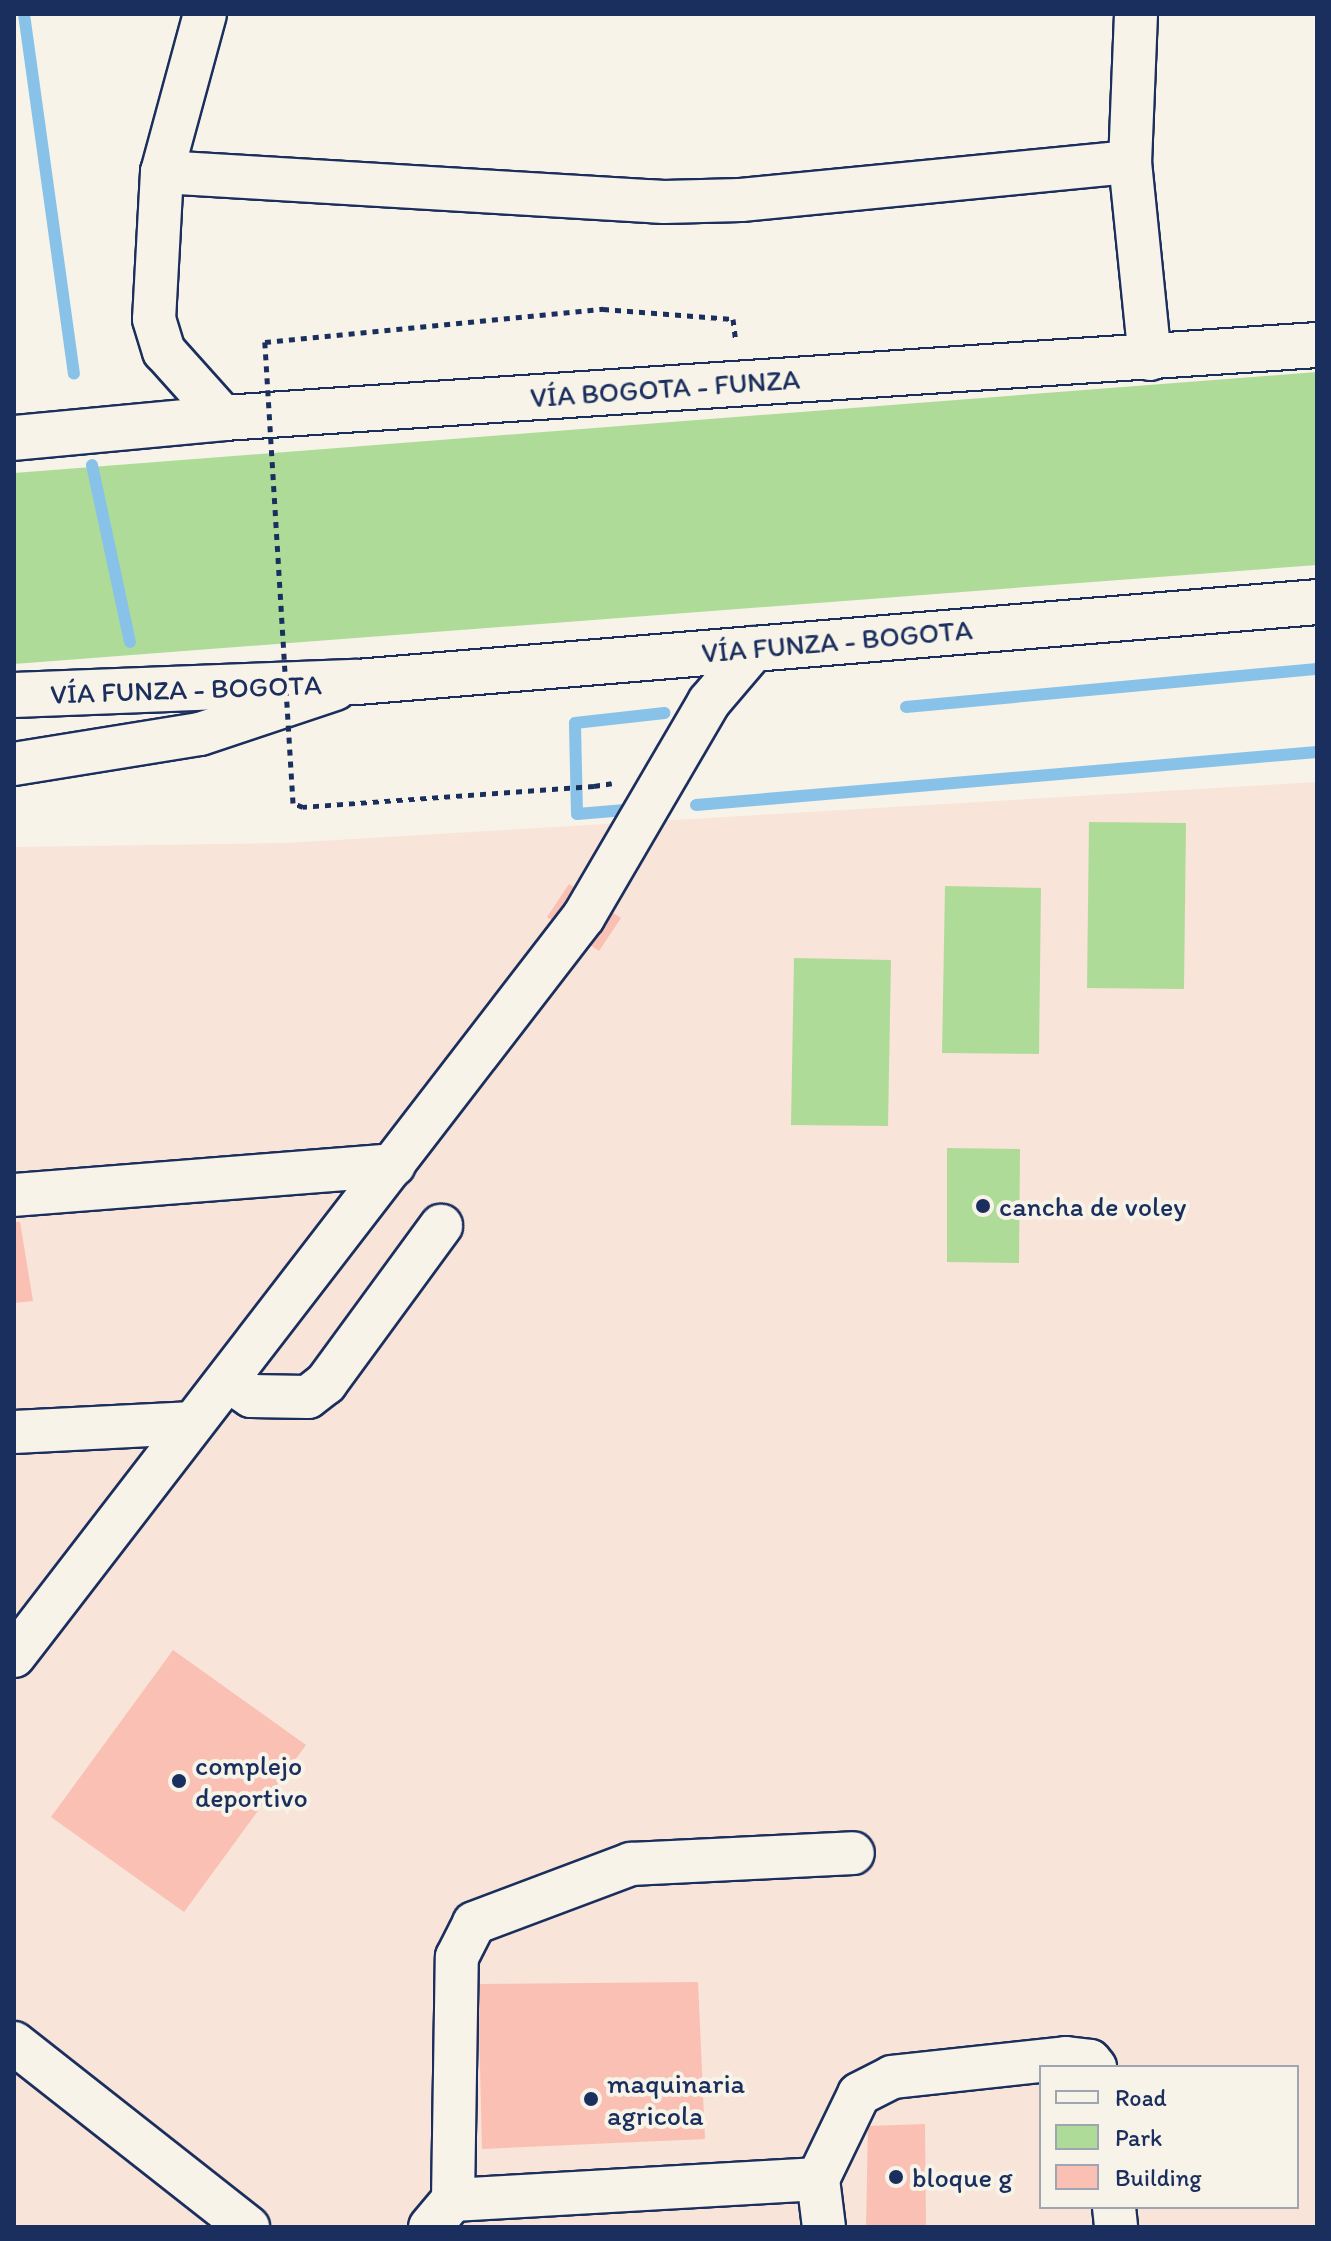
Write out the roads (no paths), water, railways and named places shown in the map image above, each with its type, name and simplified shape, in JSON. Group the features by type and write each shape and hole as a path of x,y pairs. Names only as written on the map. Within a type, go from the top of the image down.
{"main road":[{"name":"VÍA BOGOTA - FUNZA","path":"14,438 224,418 1150,359 1317,345"},
{"name":"VÍA FUNZA - BOGOTA","path":"14,695 357,682 1317,602"}],"street":[{"path":"205,14 162,172 154,319 164,351 224,418"},
{"path":"1136,14 1130,162 1150,359"},
{"path":"162,172 664,202 741,200 1130,162"},
{"path":"14,1656 189,1423 229,1381 584,916 709,702 755,648"},
{"name":"VÍA FUNZA - BOGOTA","path":"14,764 200,734 357,682"},
{"path":"14,1195 394,1165"},
{"path":"229,1381 251,1396 308,1397 326,1383 441,1226"},
{"path":"14,1432 189,1423"},
{"path":"818,2179 441,2214 457,1957 474,1923 631,1864 853,1853"},
{"path":"14,2043 248,2227"},
{"path":"824,2227 818,2179 859,2094 892,2077 1066,2058 1090,2061 1093,2065"}],"waterway":[{"path":"24,14 74,374"},
{"path":"92,465 130,642"},
{"path":"906,707 1317,669"},
{"path":"637,809 577,814 575,723 664,713"},
{"path":"696,805 1317,752"}],"place":[{"name":"cancha de voley","path":"983,1206"},
{"name":"complejo deportivo","path":"179,1781"},
{"name":"maquinaria agricola","path":"591,2099"},
{"name":"bloque g","path":"896,2177"}]}
